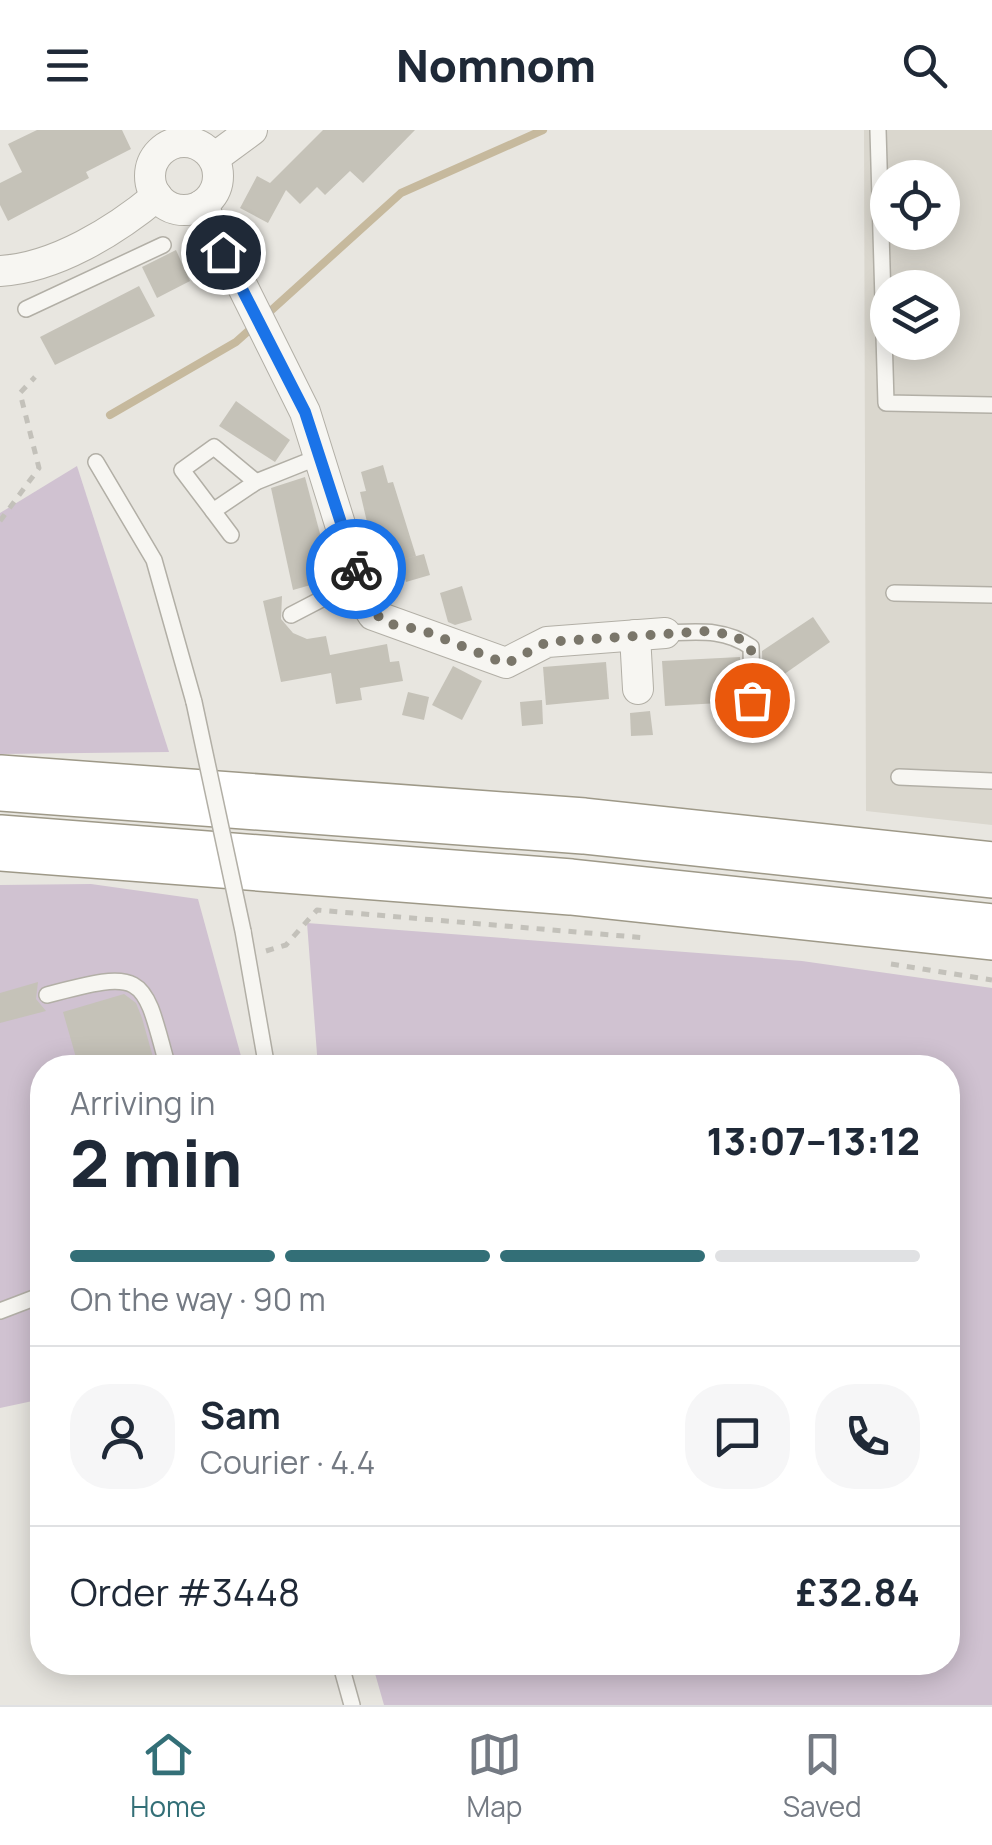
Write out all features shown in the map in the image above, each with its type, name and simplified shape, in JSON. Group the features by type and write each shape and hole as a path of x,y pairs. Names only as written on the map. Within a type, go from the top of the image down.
{"highway":[{"path":"0,783 584,826 992,870"},
{"path":"0,843 571,886 992,932"}],"street":[{"path":"214,158 252,130"},
{"path":"172,136 196,143 214,158 217,187 202,205 172,208 156,196 151,185 152,164 172,136"},
{"path":"0,271 25,270 84,243 130,218 156,196"},
{"path":"202,205 321,456 364,601 385,623 422,630 506,664 547,642 650,634 638,689"}],"lane":[{"path":"878,130 886,403 992,405"},
{"path":"84,243 100,274"},
{"path":"26,309 163,245"},
{"path":"231,535 182,470 214,447 256,482"},
{"path":"213,511 256,482 321,456"},
{"path":"96,462 154,560 194,702 243,931 265,1055"},
{"path":"291,616 340,589 360,584"},
{"path":"894,593 992,594"},
{"path":"650,634 709,631 735,636 751,647 752,700"},
{"path":"900,777 992,781"},
{"path":"47,995 109,982 140,986 148,996 164,1055"},
{"path":"0,1311 30,1300"},
{"path":"344,1675 352,1705"}],"path":[{"path":"0,521 39,468 20,393 35,376"},
{"path":"272,950 286,945 317,910 657,939"},
{"path":"876,962 992,980"}],"shaded area":[{"path":"864,130 992,130 992,825 866,811"},
{"path":"77,466 169,752 0,754 0,513"},
{"path":"91,884 198,899 241,1055 30,1055 30,1402 0,1408 0,885"},
{"path":"307,923 802,961 992,988 992,1705 384,1705 375,1675 960,1675 960,1055 317,1055"}],"building":[{"path":"37,130 122,130 131,149 86,172 89,178 8,221 0,205 0,183 22,172 8,144"},
{"path":"323,130 415,130 363,183 350,171 325,195 317,187 300,204 286,190 268,223 240,208 257,176 270,183"},
{"path":"176,250 190,281 157,298 142,267"},
{"path":"139,286 155,316 55,365 40,337"},
{"path":"236,401 290,440 275,462 219,426"},
{"path":"383,465 388,483 393,482 416,556 401,560 424,554 430,575 406,582 400,561 382,566 377,547 373,548 360,492 366,491 361,472"},
{"path":"305,477 332,579 293,590 271,488"},
{"path":"462,586 472,620 455,625 448,622 440,593"},
{"path":"282,596 281,619 293,633 307,639 326,636 330,655 387,644 390,662 399,661 403,681 360,688 362,700 336,704 331,673 281,682 263,601"},
{"path":"813,617 830,642 763,689 762,651"},
{"path":"740,657 742,705 751,711 761,706 763,730 742,732 739,702 665,706 662,661"},
{"path":"606,662 609,699 546,705 543,667"},
{"path":"453,666 482,681 462,720 432,705"},
{"path":"408,692 429,697 424,720 402,715"},
{"path":"542,700 543,724 522,726 520,702"},
{"path":"650,711 653,735 631,736 630,713"},
{"path":"38,982 36,999 46,1011 0,1023 0,993"},
{"path":"124,994 136,1003 152,1055 75,1055 63,1012"}],"waterway":[{"path":"265,316 401,193 543,130"},
{"path":"110,415 236,342 255,325"}],"way so far":[{"path":"356,569 364,601 373,615 385,623 422,630 506,664 547,642 709,631 735,636 751,647 752,700"}],"route":[{"path":"223,252 305,412 356,569"}]}
